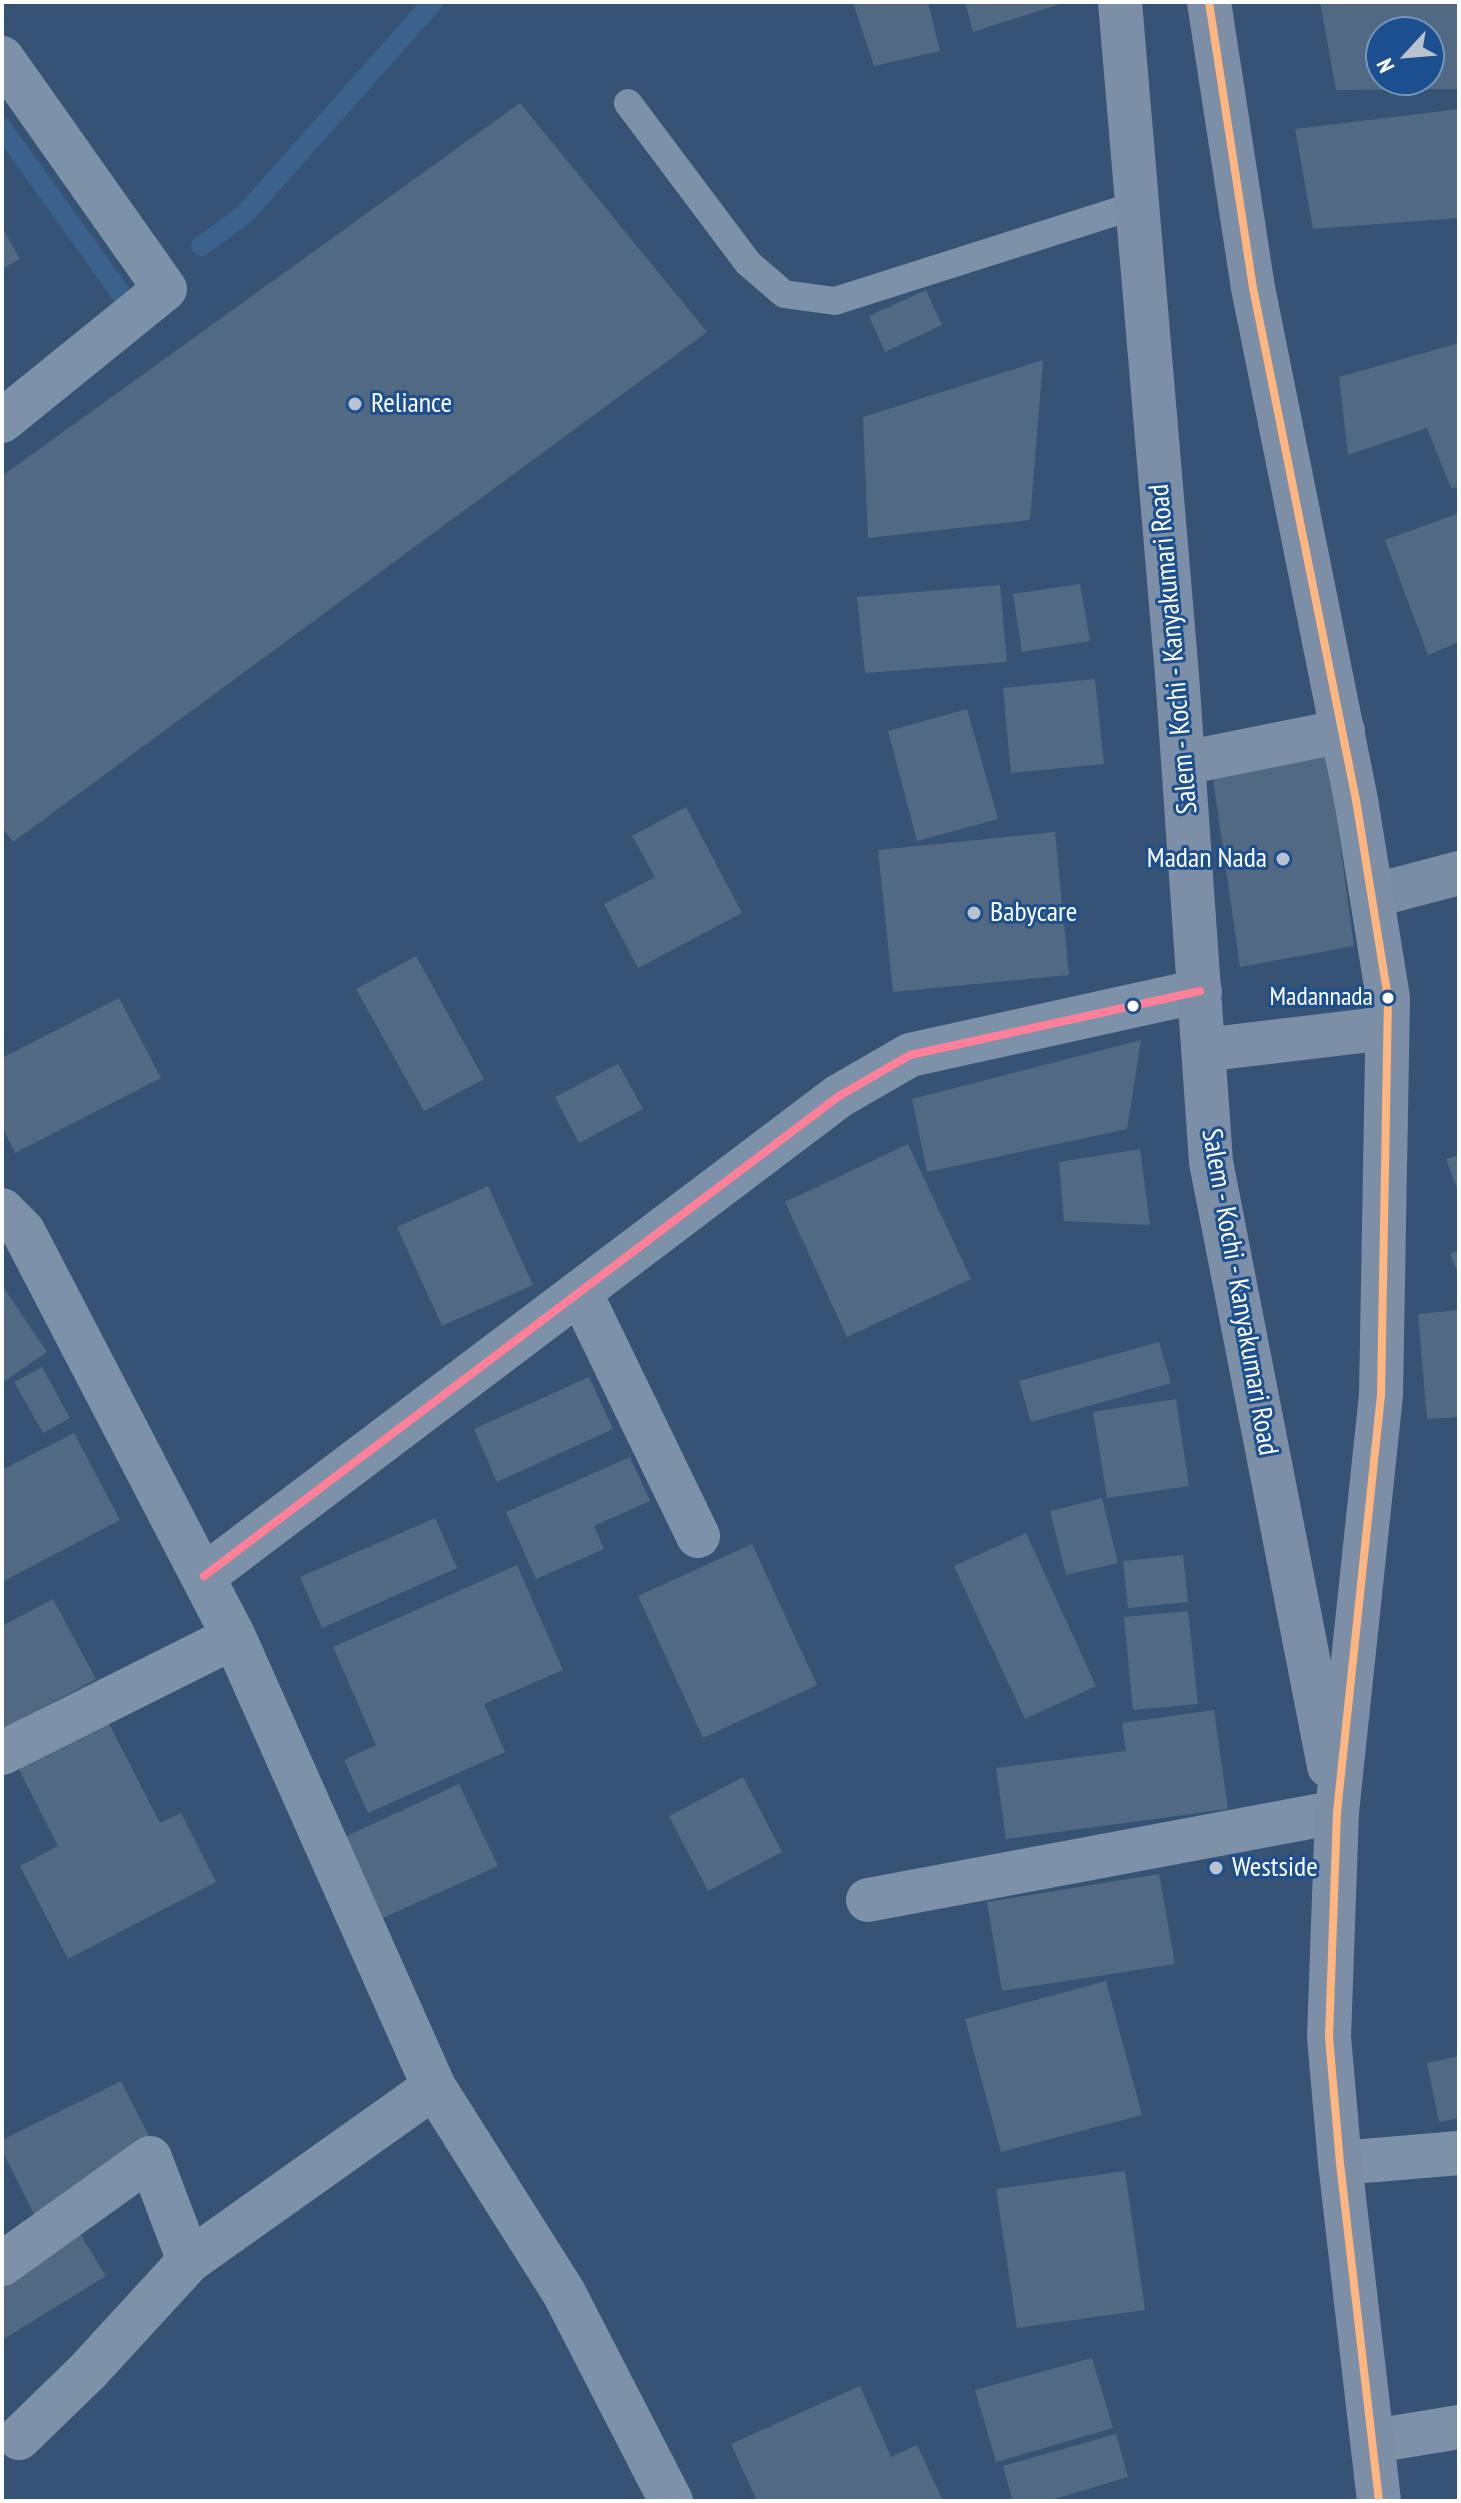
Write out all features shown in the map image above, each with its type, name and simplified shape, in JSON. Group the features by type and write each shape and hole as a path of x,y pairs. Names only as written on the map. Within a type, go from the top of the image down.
{"main road":[{"name":"Salem - Kochi - Kanyakumari Road","path":"1120,2 1184,763 1211,1162 1337,1812"},
{"name":"Salem - Kochi - Kanyakumari Road","path":"1209,2 1253,288 1343,731 1388,998 1381,1395 1337,1812 1329,2037 1340,2163 1379,2501"},
{"path":"1184,763 1343,731"},
{"path":"1372,896 1459,873"},
{"path":"1203,1050 1387,1028"}],"street":[{"path":"2,58 165,289 2,421"},
{"path":"204,1576 839,1096 910,1055 1200,991"},
{"path":"2,1210 23,1231 204,1576 434,2087 564,2293 671,2501"},
{"path":"580,1292 698,1536"},
{"path":"2,1753 234,1637"},
{"path":"868,1900 1337,1812"},
{"path":"19,2438 88,2371 189,2261 434,2087"},
{"path":"1340,2163 1459,2153"},
{"path":"2,2264 150,2158 189,2261"},
{"path":"1374,2441 1459,2427"}],"lane":[{"path":"628,103 748,263 784,294 835,301 1137,205"}],"building":[{"path":"853,2 928,2 940,51 874,66"},
{"path":"965,2 1063,2 1063,3 973,32"},
{"path":"1320,2 1459,2 1459,89 1445,89 1445,16 1365,16 1365,90 1336,90"},
{"name":"Reliance","path":"520,103 707,332 13,842 2,827 2,476"},
{"path":"1459,109 1459,218 1313,229 1295,129"},
{"path":"2,227 20,259 2,269"},
{"path":"926,290 942,325 885,352 869,316"},
{"path":"1459,343 1459,487 1451,488 1427,428 1348,455 1339,377"},
{"path":"1043,360 1030,520 868,538 863,417"},
{"path":"1459,513 1459,642 1428,655 1385,540"},
{"path":"1080,584 1090,641 1022,652 1013,594"},
{"path":"1000,585 1007,662 865,673 857,597"},
{"path":"1095,679 1104,764 1011,773 1003,688"},
{"path":"967,709 998,819 917,841 888,731"},
{"name":"Madan Nada","path":"1328,756 1354,946 1240,967 1212,772"},
{"path":"686,807 742,913 638,968 604,904 655,877 632,836"},
{"name":"Babycare","path":"1055,832 1069,975 893,992 878,850"},
{"path":"416,956 484,1079 424,1111 356,989"},
{"path":"119,998 161,1078 15,1153 2,1126 2,1058"},
{"path":"1141,1040 1127,1129 927,1172 912,1099"},
{"path":"618,1064 643,1109 579,1143 555,1097"},
{"path":"908,1144 971,1279 847,1337 785,1202"},
{"path":"1140,1149 1150,1225 1064,1221 1059,1162"},
{"path":"1459,1155 1459,1194 1446,1159"},
{"path":"488,1186 533,1285 442,1326 397,1227"},
{"path":"1459,1250 1459,1276 1450,1254"},
{"path":"2,1285 47,1352 2,1383"},
{"path":"1459,1310 1459,1417 1427,1419 1418,1314"},
{"path":"1159,1342 1171,1383 1031,1422 1019,1381"},
{"path":"42,1367 70,1418 43,1433 14,1382"},
{"path":"589,1377 613,1429 497,1482 474,1429"},
{"path":"1176,1399 1189,1486 1107,1498 1093,1412"},
{"path":"74,1433 120,1520 2,1582 2,1470"},
{"path":"630,1457 650,1501 594,1526 604,1549 536,1579 506,1512"},
{"path":"1102,1498 1118,1563 1066,1575 1050,1511"},
{"path":"435,1518 457,1568 322,1628 300,1577"},
{"path":"1026,1533 1096,1686 1025,1719 954,1566"},
{"path":"752,1544 817,1685 703,1738 638,1596"},
{"path":"1183,1555 1188,1602 1128,1608 1123,1561"},
{"path":"517,1565 563,1670 484,1704 505,1752 368,1813 344,1760 376,1745 333,1647"},
{"path":"53,1599 96,1679 2,1730 2,1626"},
{"path":"1188,1611 1198,1704 1133,1710 1124,1617"},
{"path":"1214,1710 1228,1809 1006,1839 996,1768 1126,1751 1122,1723"},
{"path":"103,1712 160,1823 181,1813 216,1882 68,1959 20,1866 58,1846 13,1758"},
{"path":"743,1777 782,1852 708,1891 669,1816"},
{"path":"459,1784 498,1866 374,1922 336,1841"},
{"path":"1159,1874 1175,1964 1002,1991 987,1902"},
{"path":"1106,1981 1142,2115 1001,2152 965,2019"},
{"path":"1459,2056 1459,2118 1439,2122 1427,2063"},
{"path":"121,2081 158,2154 35,2216 2,2150 2,2140"},
{"path":"1125,2171 1145,2310 1017,2328 996,2189"},
{"path":"77,2229 106,2276 2,2340 2,2275"},
{"path":"1092,2358 1113,2428 996,2462 975,2390"},
{"path":"860,2386 891,2457 917,2445 943,2501 757,2501 731,2444"},
{"path":"1116,2434 1128,2477 1048,2501 1013,2501 1003,2466"}],"waterway":[{"path":"201,246 244,215 433,2"},
{"path":"2,128 127,302"}],"transit line":[{"path":"1209,2 1253,288 1356,800 1388,998 1381,1395 1337,1812 1329,2037 1340,2163 1379,2501"},
{"path":"204,1576 839,1096 910,1055 1200,991"}],"place":[{"name":"Reliance","path":"355,404"},
{"name":"Madan Nada","path":"1283,859"},
{"name":"Babycare","path":"974,913"},
{"name":"Madannada","path":"1388,998"},
{"name":"Westside","path":"1216,1868"}]}
